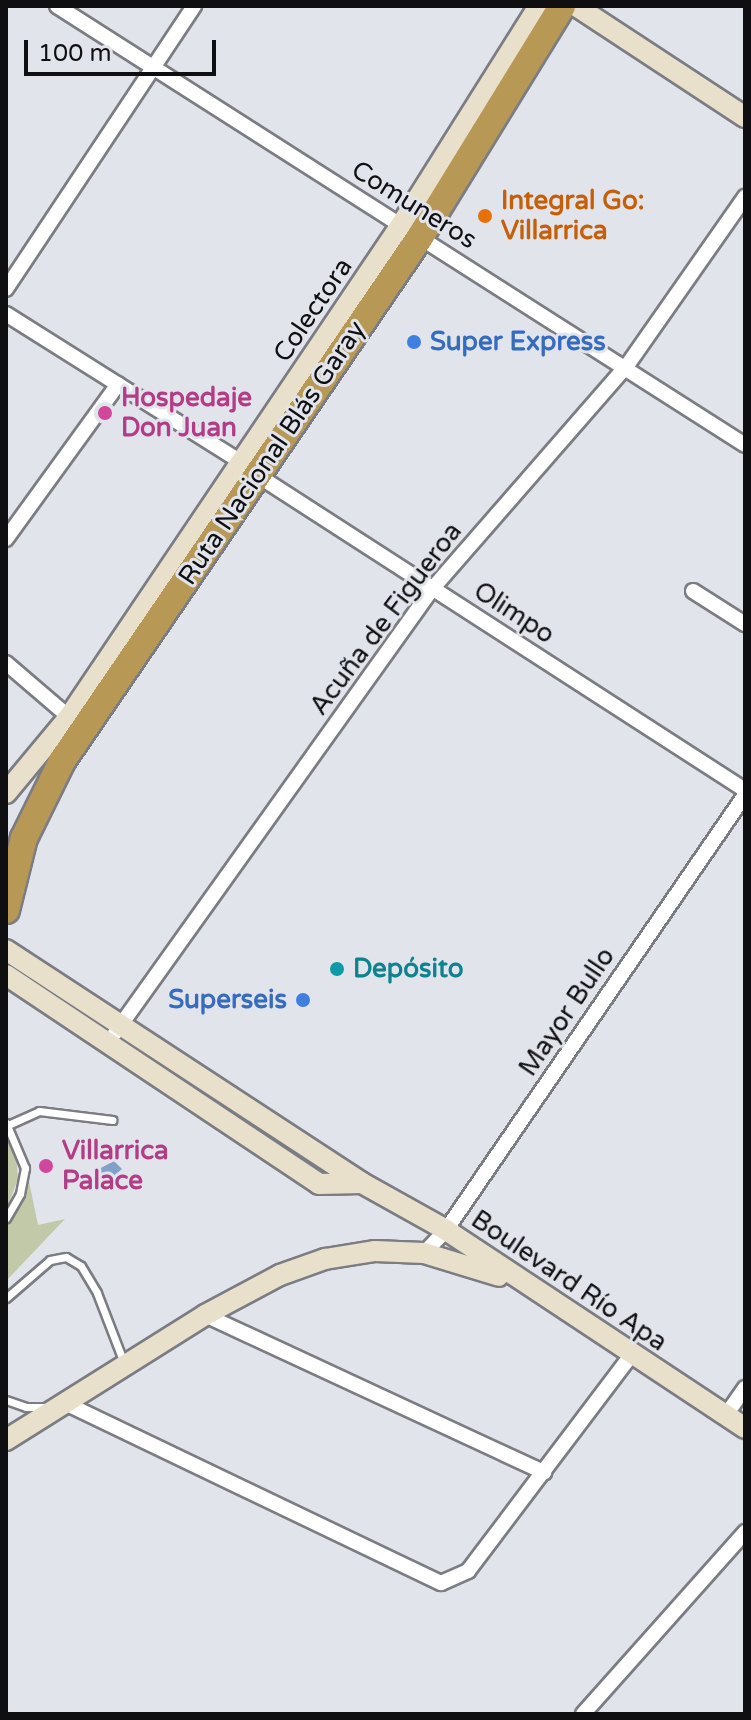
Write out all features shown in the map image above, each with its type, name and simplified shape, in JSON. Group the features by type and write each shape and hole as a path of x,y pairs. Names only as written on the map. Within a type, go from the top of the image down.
{"highway":[{"name":"Ruta Nacional Blás Garay","path":"6,910 24,838 62,761 249,468 562,6"}],"main road":[{"path":"411,231 539,6"},
{"path":"576,6 745,117"},
{"path":"6,793 69,717 249,468"},
{"name":"Boulevard Río Apa","path":"6,950 362,1183 446,1230 529,1288 745,1428"},
{"path":"6,975 319,1184 362,1183"},
{"path":"6,1440 205,1315 280,1275 325,1259 375,1251 424,1253 529,1288"}],"street":[{"name":"Comuneros","path":"57,6 745,445"},
{"path":"6,289 194,6"},
{"name":"Acuña de Figueroa","path":"108,1043 432,589 626,367 745,197"},
{"name":"Olimpo","path":"6,314 249,468 745,792"},
{"path":"6,539 118,384"},
{"path":"693,591 745,624"},
{"path":"6,663 69,717"},
{"name":"Mayor Bullo","path":"424,1253 446,1230 745,792"},
{"path":"205,1315 544,1472"},
{"path":"61,1405 441,1583 468,1571 632,1354"},
{"path":"726,1415 745,1388"},
{"path":"583,1714 745,1532"}],"lane":[{"path":"6,1218 20,1194 25,1168 7,1124 39,1111 112,1120"},
{"path":"6,1298 50,1260 66,1257 81,1266 97,1293 125,1365"},
{"path":"6,1400 26,1407 61,1405"}],"green space":[{"path":"6,1131 16,1154 18,1179 6,1210"},
{"path":"29,1181 38,1225 65,1219 6,1281 6,1228"}],"water":[{"path":"114,1161 122,1169 108,1181 94,1180 97,1170"}],"place":[{"name":"Integral Go: Villarrica","path":"485,216"},
{"name":"Super Express","path":"414,342"},
{"name":"Hospedaje Don Juan","path":"105,413"},
{"name":"Depósito","path":"337,969"},
{"name":"Superseis","path":"303,1000"},
{"name":"Villarrica Palace","path":"46,1166"}]}
